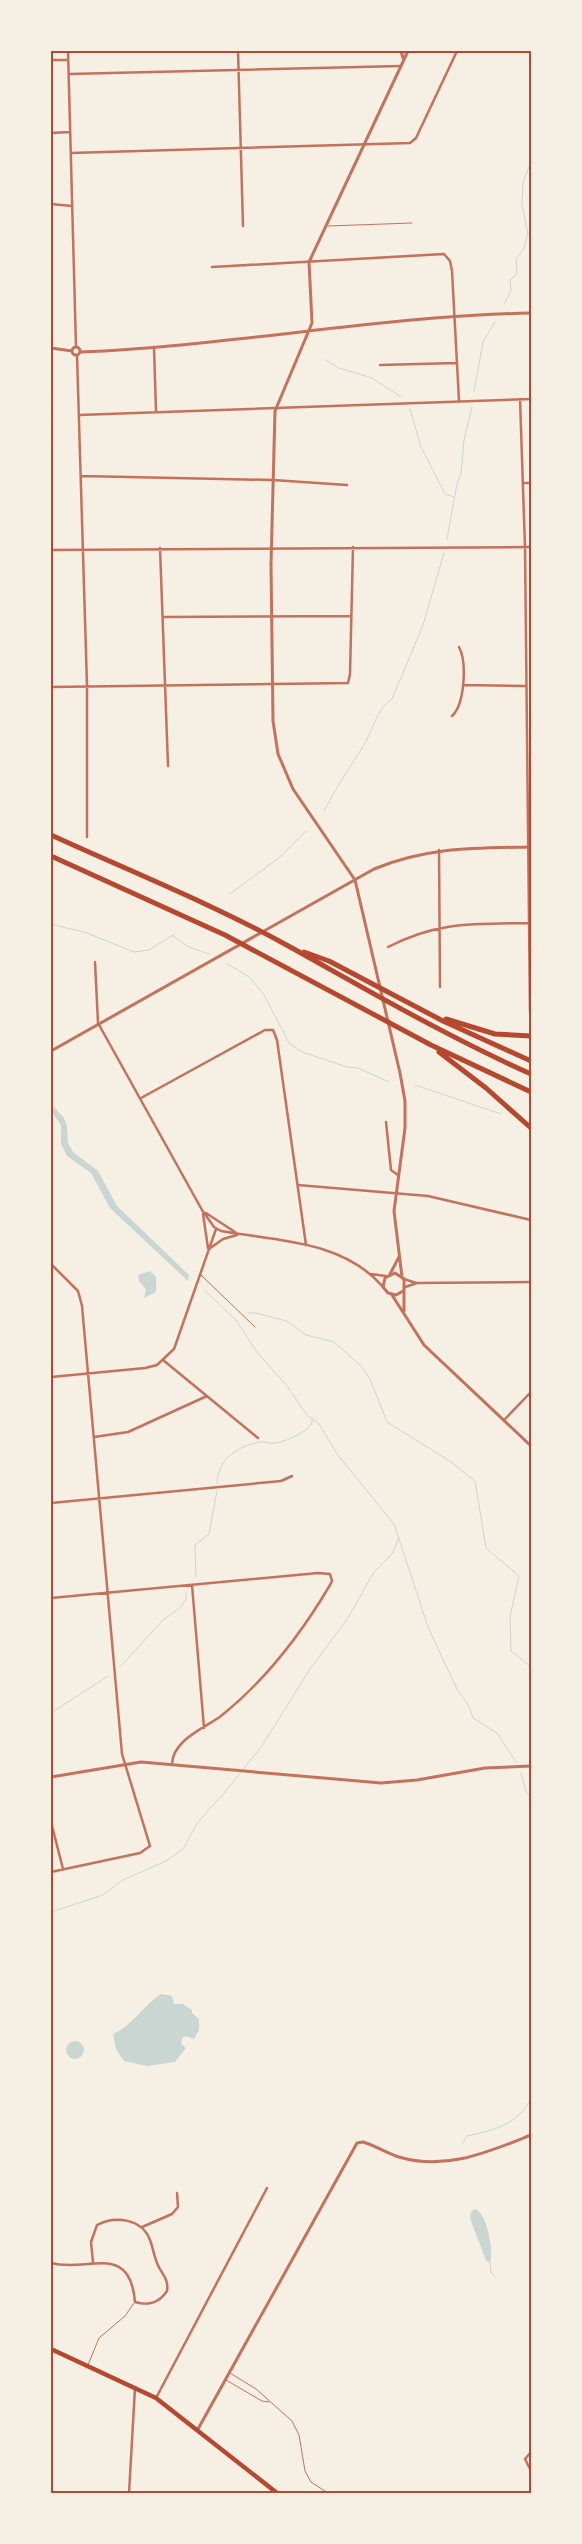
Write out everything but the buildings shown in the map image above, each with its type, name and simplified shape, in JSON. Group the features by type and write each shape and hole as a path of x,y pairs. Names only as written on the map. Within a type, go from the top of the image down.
{"highway":[{"path":"51,835 292,947 329,961 531,1061"},
{"path":"51,856 259,952 431,1045 531,1092"},
{"path":"292,947 437,1028 531,1074"},
{"path":"438,1016 495,1034 531,1036"},
{"path":"431,1045 493,1094 531,1128"}],"main road":[{"path":"51,2349 156,2398 278,2493"}],"street":[{"path":"68,51 76,347 80,352"},
{"path":"238,51 243,226"},
{"path":"401,51 403,59"},
{"path":"404,1312 403,1278 394,1211 395,1192 404,1144 403,1088 355,880 305,808 283,770 273,730 271,547 276,407 312,323 309,262 408,51"},
{"path":"71,153 410,143 416,138 457,51"},
{"path":"51,60 68,60"},
{"path":"69,74 400,66"},
{"path":"51,133 70,132"},
{"path":"51,204 72,206"},
{"path":"212,267 444,254 448,258 452,271 459,401"},
{"path":"87,837 87,686 77,355 80,352 154,348 453,316 531,313"},
{"path":"72,351 76,347"},
{"path":"51,348 72,351 77,355"},
{"path":"154,348 156,411"},
{"path":"380,365 456,363"},
{"path":"520,399 526,546 530,1012"},
{"path":"79,415 531,399"},
{"path":"81,476 273,480 347,485"},
{"path":"523,483 531,483"},
{"path":"51,550 271,547 531,547"},
{"path":"51,687 346,684 350,678 353,547"},
{"path":"160,548 168,766"},
{"path":"162,617 352,616"},
{"path":"452,716 458,708 464,685 463,656 459,646"},
{"path":"464,685 526,686"},
{"path":"51,1051 355,880 397,860 439,850 529,847"},
{"path":"439,850 440,987"},
{"path":"388,947 410,935 440,927 460,924 529,923"},
{"path":"94,962 98,1023 202,1210 216,1229 306,1245 338,1255 370,1273 392,1295 424,1345 531,1446"},
{"path":"524,997 530,996"},
{"path":"141,1099 265,1030 273,1030 278,1040 306,1245"},
{"path":"386,1122 391,1170 398,1175"},
{"path":"298,1185 395,1192 455,1201 531,1220"},
{"path":"202,1210 222,1226 238,1234"},
{"path":"202,1210 208,1250"},
{"path":"51,1377 145,1368 164,1360 172,1354 179,1340 216,1229"},
{"path":"208,1250 223,1239 238,1234"},
{"path":"390,1274 399,1257"},
{"path":"51,1264 78,1291 82,1306 124,1763 150,1846 140,1853 51,1872"},
{"path":"370,1273 386,1276 397,1274 417,1283 531,1282"},
{"path":"383,1287 386,1276"},
{"path":"392,1295 417,1283"},
{"path":"164,1360 258,1438"},
{"path":"503,1420 531,1392"},
{"path":"94,1437 128,1432 207,1396"},
{"path":"51,1503 281,1481 292,1476"},
{"path":"51,1598 318,1573 330,1574 332,1577 330,1585 296,1639 254,1685 204,1728 178,1746 174,1752 172,1764"},
{"path":"192,1585 204,1728"},
{"path":"51,1777 124,1763 172,1764 380,1783 409,1781 485,1768 531,1766"},
{"path":"51,1822 63,1870"},
{"path":"198,2429 353,2148 361,2142 410,2159 444,2162 473,2157 531,2135"},
{"path":"156,2398 267,2188"},
{"path":"142,2227 172,2214 178,2207 177,2193"},
{"path":"51,2264 76,2267 93,2262 114,2264 126,2274 134,2289 135,2302 143,2305 156,2303 167,2292 168,2284 166,2277 156,2262 150,2240 142,2227 124,2220 103,2222 97,2225 90,2242 93,2262"},
{"path":"129,2493 135,2387"},
{"path":"531,2452 525,2459 531,2471"}],"lane":[{"path":"325,226 412,223"},
{"path":"201,1274 255,1327"},
{"path":"88,2365 100,2338 125,2316 135,2302"},
{"path":"230,2372 256,2389 292,2421 299,2435 304,2471 311,2482 328,2493"},
{"path":"226,2380 262,2401 270,2403"}],"shaded area":[{"path":"51,1104 64,1118 67,1126 68,1143 73,1152 98,1171 117,1206 189,1275 188,1281 110,1208 91,1173 67,1156 61,1144 61,1125 51,1111"},
{"path":"150,1271 156,1277 156,1292 144,1298 146,1289 139,1281 138,1275"},
{"path":"161,1994 172,1996 174,2004 183,2004 192,2010 192,2013 199,2019 199,2030 194,2039 186,2036 182,2038 181,2044 186,2048 175,2062 147,2066 124,2061 116,2049 113,2034 132,2021"},
{"path":"75,2041 81,2044 84,2050 81,2056 75,2059 69,2056 66,2050 69,2044"},
{"path":"475,2209 483,2217 486,2225 491,2250 490,2262 486,2261 470,2218 471,2212"}],"waterway":[{"path":"504,305 511,290 510,281 517,273 516,259 524,248 528,234 522,205 523,182 531,162"},
{"path":"474,392 483,342 495,322"},
{"path":"326,360 339,368 372,378 401,397"},
{"path":"447,539 457,484 461,474 464,440 472,407"},
{"path":"410,409 421,447 445,494 454,497"},
{"path":"324,811 366,742 378,715 392,699 423,625 444,553"},
{"path":"230,894 280,857 306,831"},
{"path":"51,924 87,933 134,952 149,950 175,934"},
{"path":"173,936 189,947 209,954"},
{"path":"226,963 249,977 263,993 289,1043 302,1052 347,1067 358,1068 389,1082"},
{"path":"415,1085 501,1114"},
{"path":"204,1290 236,1320 256,1351 288,1387 306,1414 319,1424 337,1454 394,1524 428,1627 457,1689 469,1706 473,1718 497,1733 516,1762"},
{"path":"248,1313 287,1321 306,1335 334,1342 361,1366 370,1379 387,1422 448,1460 475,1481 486,1548 519,1576 510,1616 511,1651 531,1667"},
{"path":"217,1484 221,1467 230,1455 237,1450 260,1442 275,1443 290,1439 309,1426 312,1423 312,1418"},
{"path":"196,1577 195,1545 209,1534 217,1491"},
{"path":"51,1912 103,1895 123,1880 166,1861 183,1849 198,1822 262,1746 310,1669 348,1618 374,1572 392,1554 399,1538"},
{"path":"120,1667 163,1620 181,1607 186,1599 186,1592"},
{"path":"51,1713 108,1676"},
{"path":"521,1773 526,1792 531,1798"},
{"path":"462,2144 467,2136 496,2128 512,2120 526,2107 531,2098"},
{"path":"490,2262 491,2273 495,2276"}]}
